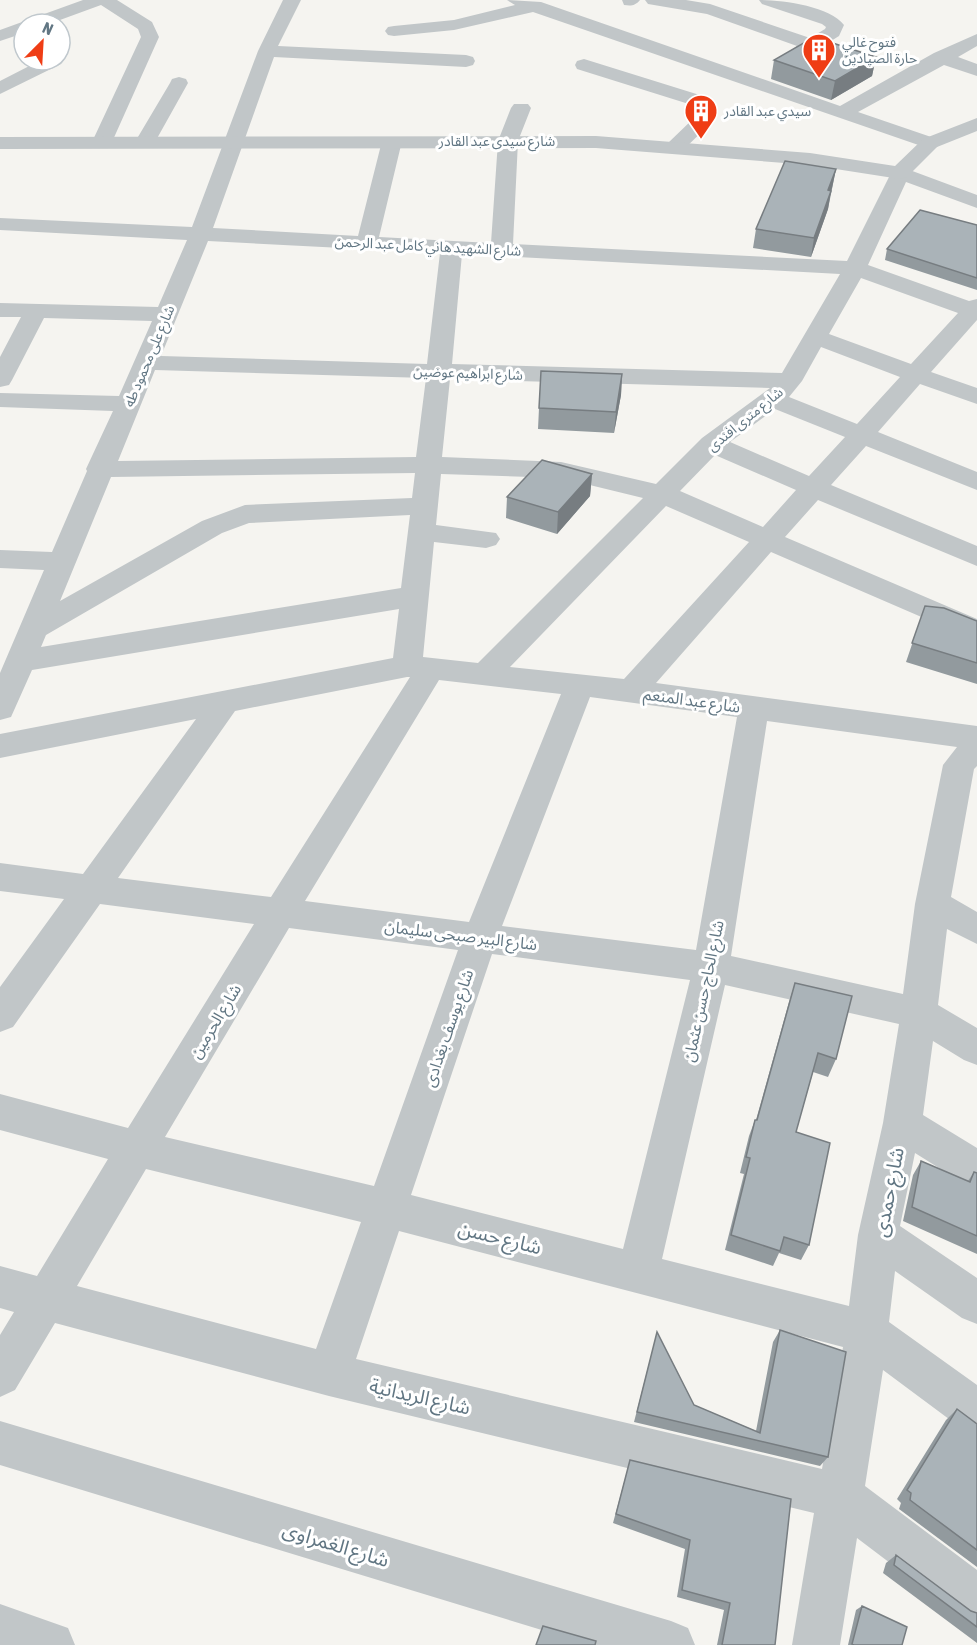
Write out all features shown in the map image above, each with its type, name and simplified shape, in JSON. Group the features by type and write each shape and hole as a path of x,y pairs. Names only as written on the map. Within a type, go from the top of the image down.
{"street":[{"path":"66,12 100,0"},
{"path":"102,142 150,37 146,26 105,0"},
{"name":"شارع على محمود طه","path":"0,709 99,469 147,363 236,141 267,51 292,0"},
{"path":"516,0 930,143"},
{"path":"654,0 710,9 812,45"},
{"path":"752,81 836,29 833,22 777,1"},
{"path":"394,31 454,25 535,6"},
{"path":"842,113 940,57 977,39"},
{"path":"267,51 466,61"},
{"path":"940,57 977,70"},
{"path":"584,65 699,100 707,108 704,119 675,147"},
{"path":"0,88 31,72"},
{"path":"145,142 179,83"},
{"path":"502,249 508,141 521,108"},
{"path":"900,173 930,143 977,124"},
{"path":"366,243 392,141"},
{"name":"شارع سيدى عبد القادر","path":"0,143 596,142 810,159 900,173 977,202"},
{"name":"شارع مترى افندى","path":"484,675 711,444 782,390 855,268 900,173"},
{"name":"شارع الشهيد هاني كامل عبد الرحمن","path":"0,224 855,268 976,310"},
{"name":"شارع الحرمين","path":"0,1375 280,912 419,668 415,596 452,247"},
{"path":"0,310 167,314"},
{"path":"632,691 976,310"},
{"path":"0,380 36,311"},
{"path":"816,336 977,397"},
{"name":"شارع ابراهيم عوضين","path":"147,363 438,372 782,390"},
{"path":"782,390 861,435 977,482"},
{"path":"0,400 130,404"},
{"path":"711,444 977,557"},
{"path":"99,469 428,465 561,470 662,494 977,631"},
{"path":"34,629 212,528 245,514 422,519 486,539"},
{"path":"0,560 62,562"},
{"path":"20,661 415,596"},
{"name":"شارع عبد المنعم","path":"0,746 226,701 419,668 632,691 977,738"},
{"name":"شارع يوسف بغدادى","path":"329,1374 480,937 579,686"},
{"path":"0,1016 226,701"},
{"name":"شارع الحاج حسن عثمان","path":"638,1272 711,967 754,708"},
{"name":"شارع حمدى","path":"816,1645 867,1332 879,1235 902,1123 919,1014 932,904 964,813 960,765 977,746"},
{"name":"شارع البير صبحى سليمان","path":"0,878 711,967 919,1014 977,1048"},
{"path":"932,904 977,929"},
{"name":"شارع حسن","path":"0,1112 138,1149 386,1208 867,1332 977,1412"},
{"path":"902,1123 977,1170"},
{"path":"879,1235 977,1303"},
{"name":"شارع الريدانية","path":"0,1287 329,1374 841,1497"},
{"name":"شارع الغمراوى","path":"0,1443 671,1645"},
{"path":"841,1497 977,1599"},
{"path":"0,1628 51,1645"}],"building":[{"path":"814,37 876,57 835,81 774,60"},
{"path":"785,161 836,169 828,190 831,191 814,238 756,229"},
{"path":"920,210 977,225 977,278 887,249"},
{"path":"541,371 622,374 616,412 539,408"},
{"path":"542,460 592,474 558,512 507,497"},
{"path":"925,606 944,608 977,621 977,663 912,643"},
{"path":"795,983 852,996 836,1059 818,1053 796,1132 830,1143 809,1245 784,1237 780,1251 731,1235 750,1158 746,1157 755,1120 757,1120"},
{"path":"921,1161 970,1182 974,1172 977,1173 977,1236 912,1207"},
{"path":"780,1330 846,1352 828,1457 637,1412 657,1332 694,1405 760,1433"},
{"path":"957,1409 977,1424 977,1550 910,1500 911,1493 907,1490"},
{"path":"630,1460 791,1499 775,1645 722,1645 730,1603 682,1590 690,1540 616,1514"},
{"path":"896,1555 971,1611 977,1613 977,1627 894,1565"},
{"path":"862,1606 907,1627 902,1645 852,1644"},
{"path":"543,1626 596,1641 595,1645 536,1645"}],"place":[{"name":"فتوح غالي حارة الصيادين","path":"819,79"},
{"name":"سيدي عبد القادر","path":"701,140"}]}
